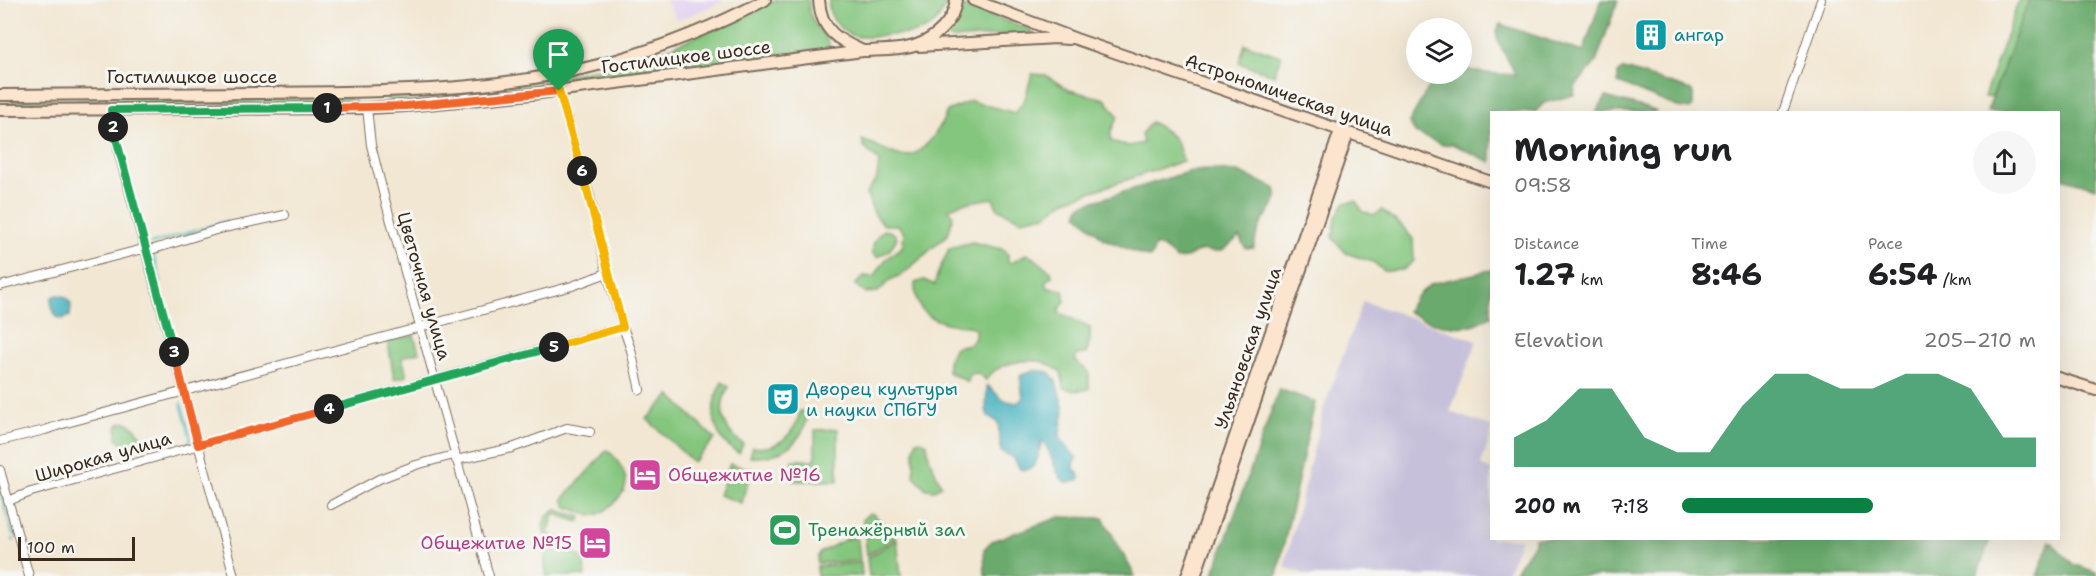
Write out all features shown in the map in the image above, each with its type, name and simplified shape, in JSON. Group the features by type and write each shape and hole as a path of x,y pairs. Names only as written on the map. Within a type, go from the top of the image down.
{"main road":[{"name":"Гостилицкое шоссе","path":"0,95 367,93 461,87 554,74 598,65 696,33 765,0"},
{"path":"819,0 822,18 834,35 844,43 863,51"},
{"name":"Гостилицкое шоссе","path":"0,110 367,108 559,91 863,51 913,47 939,32 954,12 956,0"},
{"name":"Астрономическая улица","path":"973,0 1076,39 1490,182"},
{"name":"Астрономическая улица","path":"913,47 1056,38 1076,39"},
{"path":"367,93 367,108"},
{"name":"Ульяновская улица","path":"1187,576 1344,132"},
{"name":"Ульяновская улица","path":"1195,576 1344,132"},
{"path":"2060,379 2096,390"}],"street":[{"path":"1783,111 1821,0"},
{"path":"559,91 590,197 607,273 631,350 640,390"},
{"name":"Цветочная улица","path":"367,108 371,145 489,576"},
{"path":"111,110 119,154 234,576"},
{"path":"0,286 146,249 154,249 219,228 285,216"},
{"path":"0,441 572,286 607,273"},
{"name":"Широкая улица","path":"8,501 31,492 623,327"},
{"path":"331,505 379,479 416,465 512,448 567,428 590,432"},
{"path":"0,470 29,576"}],"shaded area":[{"path":"665,0 726,0 677,20"},
{"path":"1363,301 1477,341 1450,412 1490,426 1490,437 1481,465 1490,470 1490,540 1521,540 1509,568 1503,576 1310,576 1284,567 1324,407"}],"green space":[{"path":"777,0 809,0 811,16 830,48 505,93 505,86 610,67 667,49"},
{"path":"829,0 947,0 939,18 925,30 910,34 862,37 843,30 832,17"},
{"path":"1601,0 1618,0 1596,62 1575,87 1574,95 1544,103 1536,111 1490,111 1490,162 1452,144 1443,145 1415,133 1409,122 1431,84 1472,84 1472,70 1516,75 1498,42 1496,33 1500,24 1583,52"},
{"path":"2019,0 2029,0 1992,97 1984,97"},
{"path":"2029,0 2096,0 2096,188 2060,178 2060,111 1987,111"},
{"path":"966,7 1032,30 1032,33 952,39 948,37 961,9"},
{"path":"1245,44 1281,56 1274,75 1239,63"},
{"path":"1622,70 1691,90 1693,106 1690,109 1677,107 1618,83 1618,73"},
{"path":"1032,74 1045,75 1069,90 1105,99 1118,116 1111,131 1111,141 1129,146 1143,143 1141,134 1151,122 1173,137 1183,161 1066,200 1046,215 1021,220 997,208 993,198 959,204 949,209 953,216 948,234 903,274 890,280 878,292 866,293 855,285 864,276 874,277 886,259 902,247 904,234 898,225 884,225 875,215 866,194 877,178 879,161 864,147 862,140 898,155 906,156 915,153 929,142 947,111 971,101 1015,113 1025,99"},
{"path":"502,87 502,93 391,102 388,100 390,97"},
{"path":"1606,97 1654,111 1597,111"},
{"path":"355,99 354,103 12,105 11,100"},
{"path":"1191,171 1238,172 1275,188 1277,198 1260,226 1254,248 1246,249 1239,237 1222,251 1202,250 1186,258 1176,259 1164,248 1156,245 1150,258 1104,239 1077,214 1081,205"},
{"path":"1356,201 1363,212 1375,215 1382,210 1402,226 1413,239 1414,261 1403,270 1384,271 1373,262 1346,253 1333,238 1336,217 1344,203"},
{"path":"884,230 894,233 897,238 889,251 877,257 873,254 873,244"},
{"path":"972,242 1005,250 1008,262 1012,263 1026,254 1051,271 1052,276 1046,281 1048,288 1063,290 1065,301 1058,312 1090,327 1090,340 1086,354 1077,355 1075,360 1089,372 1089,389 1075,391 1064,388 1061,372 1039,361 1025,361 1002,366 986,380 978,373 969,374 968,382 948,372 948,361 955,347 970,344 975,338 975,329 932,318 917,301 915,283 924,280 935,285 949,248"},
{"path":"1490,270 1490,316 1468,326 1444,325 1407,311 1416,297 1431,284"},
{"path":"414,335 419,352 402,357 407,376 394,379 388,341"},
{"path":"722,382 729,387 722,411 726,426 743,444 739,453 723,440 715,422 715,402"},
{"path":"1279,389 1315,402 1277,576 1213,576"},
{"path":"670,395 715,439 693,462 647,419"},
{"path":"800,411 808,411 806,422 797,440 772,455 750,457 753,447 770,446 790,434"},
{"path":"126,422 135,428 140,436 141,443 133,448 126,447 117,438 117,427 120,423"},
{"path":"838,429 838,481 793,481 793,460 815,460 815,430"},
{"path":"921,440 927,444 929,457 941,485 935,490 926,489 914,476 914,449 917,441"},
{"path":"607,450 618,461 625,477 625,487 621,495 608,509 594,515 567,507 563,499"},
{"path":"730,464 752,469 741,503 719,495"},
{"path":"557,510 581,517 579,522 554,514 548,534 558,538 554,542 546,538 543,524 546,517"},
{"path":"869,513 894,533 896,538 867,555 863,519"},
{"path":"1060,517 1103,518 1135,576 985,576 984,549 992,541"},
{"path":"850,537 858,540 860,561 817,563 821,552"},
{"path":"897,540 901,576 869,576 867,558"},
{"path":"1534,540 1990,540 1977,576 1512,576"},
{"path":"2050,541 2073,564 2096,572 2096,576 2037,576"},
{"path":"544,545 580,556 584,563 585,576 546,576"},
{"path":"861,563 862,576 817,576 817,566"}],"water":[{"path":"57,295 66,297 71,304 70,316 62,319 57,317 51,300"},
{"path":"1033,370 1049,372 1056,381 1064,410 1061,440 1077,458 1074,469 1080,479 1072,483 1065,482 1060,477 1042,441 1034,465 1031,468 1020,469 1013,457 1001,452 998,422 988,416 986,410 987,385 1003,400 1017,403 1023,398 1020,376"}],"waterway":[{"path":"151,244 227,221"},
{"path":"156,252 153,254 161,283"},
{"path":"181,403 191,439 186,445"},
{"path":"0,491 13,535"}],"place":[{"name":"ангар","path":"1651,35"},
{"name":"Дворец культуры и науки СПбГУ","path":"783,399"},
{"name":"Общежитие №16","path":"645,475"},
{"name":"Тренажёрный зал","path":"785,530"},
{"name":"Общежитие №15","path":"595,543"}],"route":[{"path":"559,91 590,197 607,273 623,327 198,445 170,333 119,154 111,110 382,108 559,91"}]}
